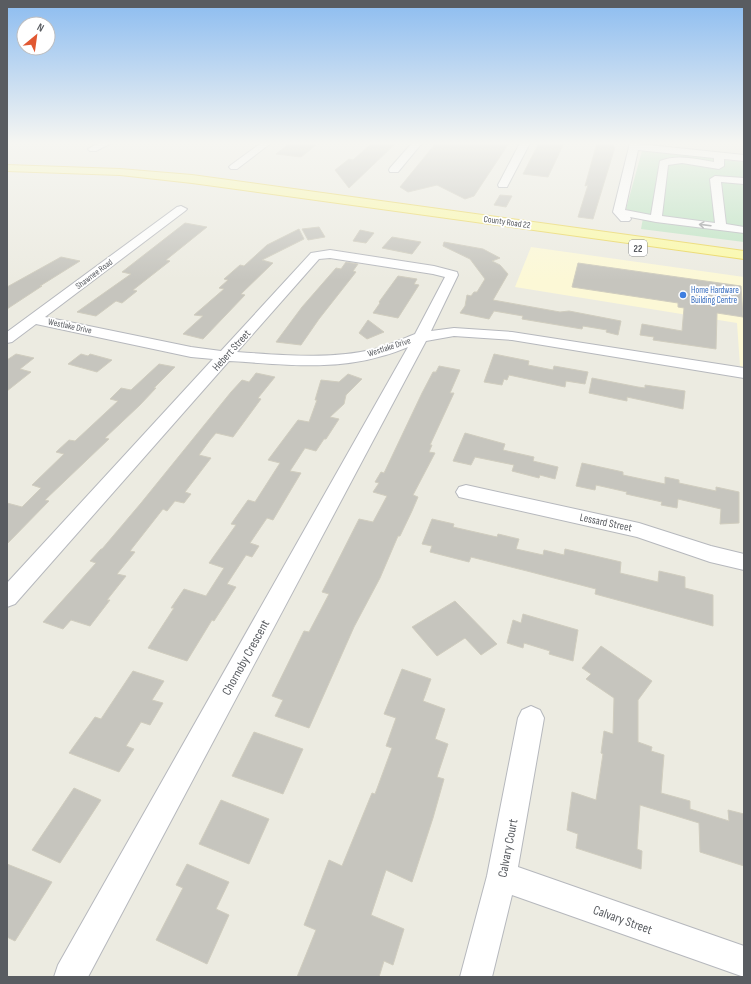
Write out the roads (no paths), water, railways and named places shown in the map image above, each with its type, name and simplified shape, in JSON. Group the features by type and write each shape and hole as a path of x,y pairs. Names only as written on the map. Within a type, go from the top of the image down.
{"main road":[{"name":"County Road 22","path":"189,189 744,262"},
{"name":"County Road 22","path":"264,189 744,255"}],"street":[{"path":"628,189 622,216 744,230"},
{"path":"656,219 660,189"},
{"path":"716,189 721,227"},
{"name":"Shawnee Road","path":"7,339 181,209"},
{"name":"Hebert Street","path":"7,598 315,256 330,254 434,270 452,275 421,337"},
{"name":"Westlake Drive","path":"34,319 191,352 225,356 300,361 340,360 378,353 421,337 454,332 512,336 744,373"},
{"name":"Chornoby Crescent","path":"70,977 421,337"},
{"name":"Lessard Street","path":"466,492 639,530 710,554 744,562"},
{"name":"Calvary Court","path":"476,977 502,876 531,718"},
{"name":"Calvary Street","path":"502,876 744,962"}],"place":[{"name":"Home Hardware Building Centre","path":"683,295"}]}
